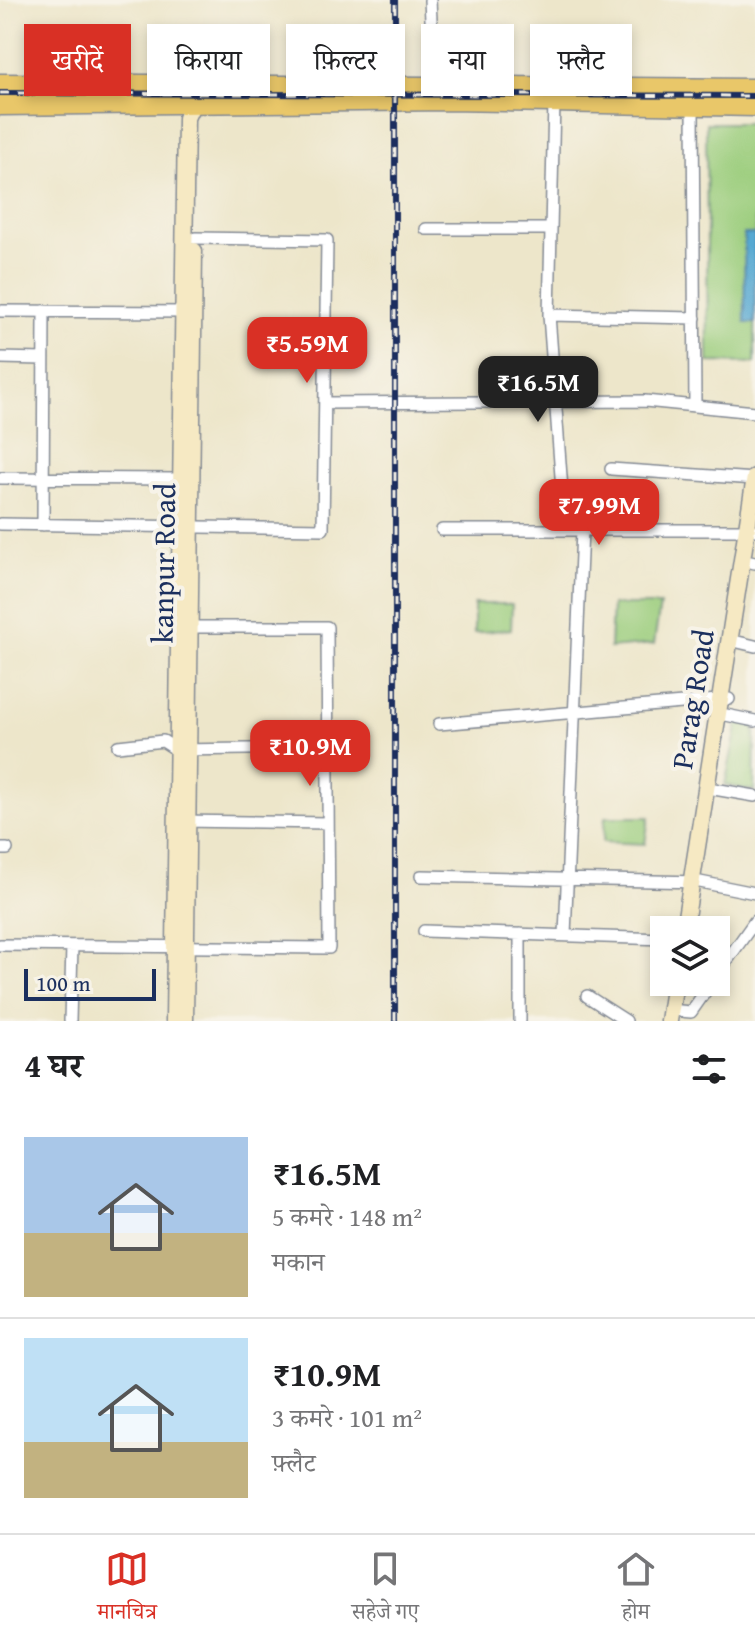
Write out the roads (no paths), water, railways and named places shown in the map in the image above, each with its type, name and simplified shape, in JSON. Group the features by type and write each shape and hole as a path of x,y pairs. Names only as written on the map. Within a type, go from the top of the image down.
{"highway":[{"path":"0,84 421,87"},
{"path":"514,88 755,89"},
{"path":"0,105 554,102 755,106"}],"street":[{"path":"430,0 431,24"},
{"path":"554,102 549,315 565,530"},
{"path":"185,527 179,479 188,312 186,118 192,105"},
{"name":"kanpur Road","path":"185,1021 181,947 188,312 195,238 195,123 192,105"},
{"path":"693,106 695,406"},
{"path":"426,229 551,229"},
{"path":"0,524 323,529 327,240 195,238"},
{"path":"0,311 188,312"},
{"path":"43,525 44,311"},
{"path":"549,315 695,318"},
{"path":"0,358 43,359"},
{"path":"325,403 645,401 755,412"},
{"path":"611,469 755,478"},
{"path":"0,478 179,479"},
{"name":"Parag Road","path":"688,916 714,789 725,704 753,562 755,478"},
{"path":"442,530 752,531"},
{"path":"565,935 582,530"},
{"name":"Parag Road","path":"693,916 752,531"},
{"path":"0,945 329,948 327,627 184,627"},
{"path":"738,642 755,646"},
{"path":"439,724 574,712 725,704 755,721"},
{"path":"118,746 163,741 183,750 328,748"},
{"path":"714,789 755,796"},
{"path":"182,821 328,823"},
{"path":"421,876 696,882 755,893"},
{"path":"730,956 755,921"},
{"path":"424,931 650,938"},
{"path":"520,934 520,1021"},
{"path":"70,1021 72,946"},
{"path":"174,1021 181,947"},
{"path":"587,996 626,1021"},
{"path":"675,996 676,1018"},
{"path":"676,1018 681,996"},
{"path":"676,1018 691,1012 702,996"}],"water":[{"path":"744,234 755,234 755,323 745,323"}],"railway":[{"path":"395,0 395,1021"},
{"path":"0,93 755,96"}]}
